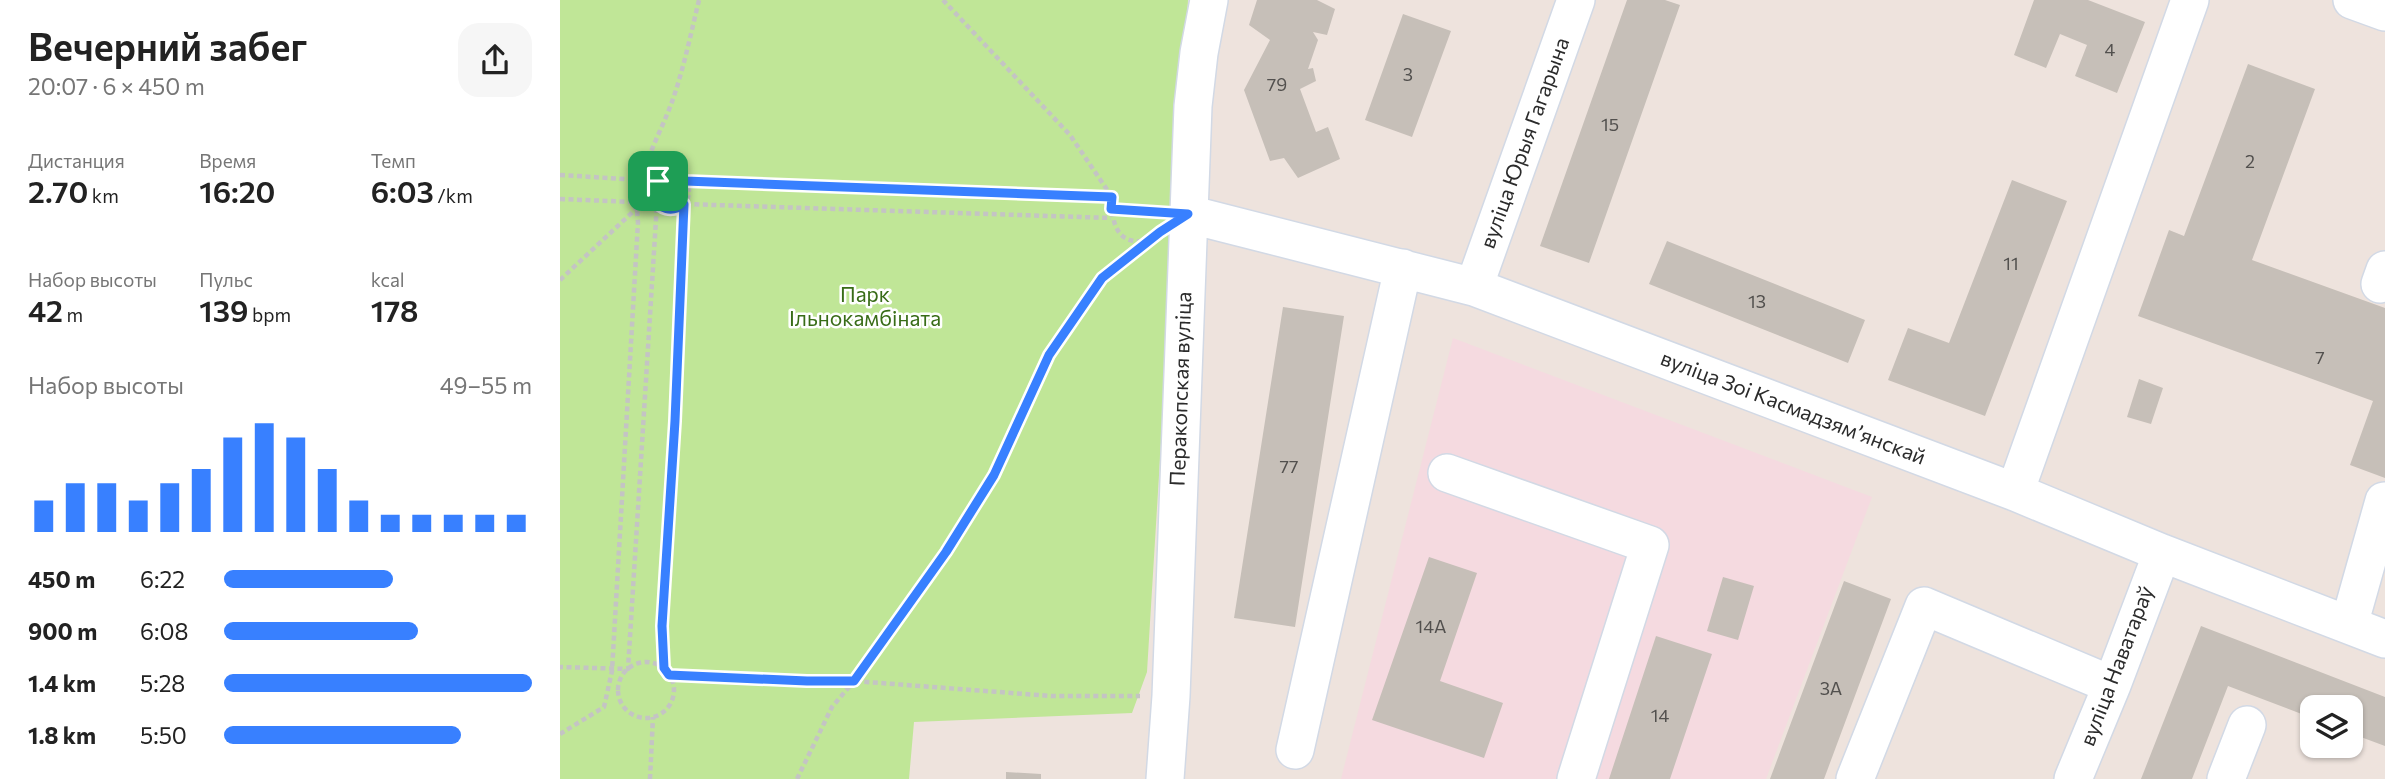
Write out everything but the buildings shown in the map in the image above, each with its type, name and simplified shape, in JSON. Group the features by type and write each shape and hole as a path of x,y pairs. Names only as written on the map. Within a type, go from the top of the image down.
{"street":[{"name":"Перакопская вуліца","path":"1165,779 1171,696 1193,106 1209,0"},
{"name":"вуліца Юрыя Гагарына","path":"1474,287 1576,0"},
{"path":"2015,492 2190,0"},
{"path":"2352,0 2385,12"},
{"name":"вуліца Зоі Касмадзямʼянскай","path":"1188,214 1474,287 2015,492 2162,553 2385,639"},
{"path":"1295,750 1403,268"},
{"path":"1447,473 1650,545 1576,779"},
{"path":"2349,625 2384,501"},
{"name":"вуліца Наватараў","path":"2073,779 2162,553"},
{"path":"1855,779 1924,606 2112,685"},
{"path":"2226,779 2248,725"}],"path":[{"path":"560,734 604,708 612,668 638,222 636,206 640,180 673,98 699,0"},
{"path":"943,0 1070,135 1112,197 1111,218 1127,240 1152,240"},
{"path":"560,176 658,181 671,174 685,181 689,193 684,204 662,626 664,668"},
{"path":"560,667 628,668 645,662 654,663 664,668 673,683 672,700 668,708 653,717 635,716 622,705 618,696 621,677 628,668 657,203 654,193 658,181"},
{"path":"685,181 1112,197"},
{"path":"560,199 636,206"},
{"path":"560,280 642,203 657,203 669,210 675,210 684,204 1111,218"},
{"path":"1111,209 1188,214"},
{"path":"797,779 832,707 854,681 946,552 994,475 1049,355 1102,278 1171,224 1188,214"},
{"path":"669,675 854,681 1051,696 1171,696"},
{"path":"650,779 653,717"}],"shaded area":[{"path":"1453,338 1872,497 1766,779 1341,779"}],"green space":[{"name":"Парк Ільнокамбіната","path":"560,0 1188,0 1147,672 1132,713 914,722 909,779 560,779"}],"route":[{"path":"671,174 685,181 1112,197 1111,209 1188,214 1160,232 1102,278 1049,355 994,475 946,552 854,681 669,675 664,668 662,626 675,421 684,204 675,210 669,210 658,204 654,187 658,181 671,174"}]}
